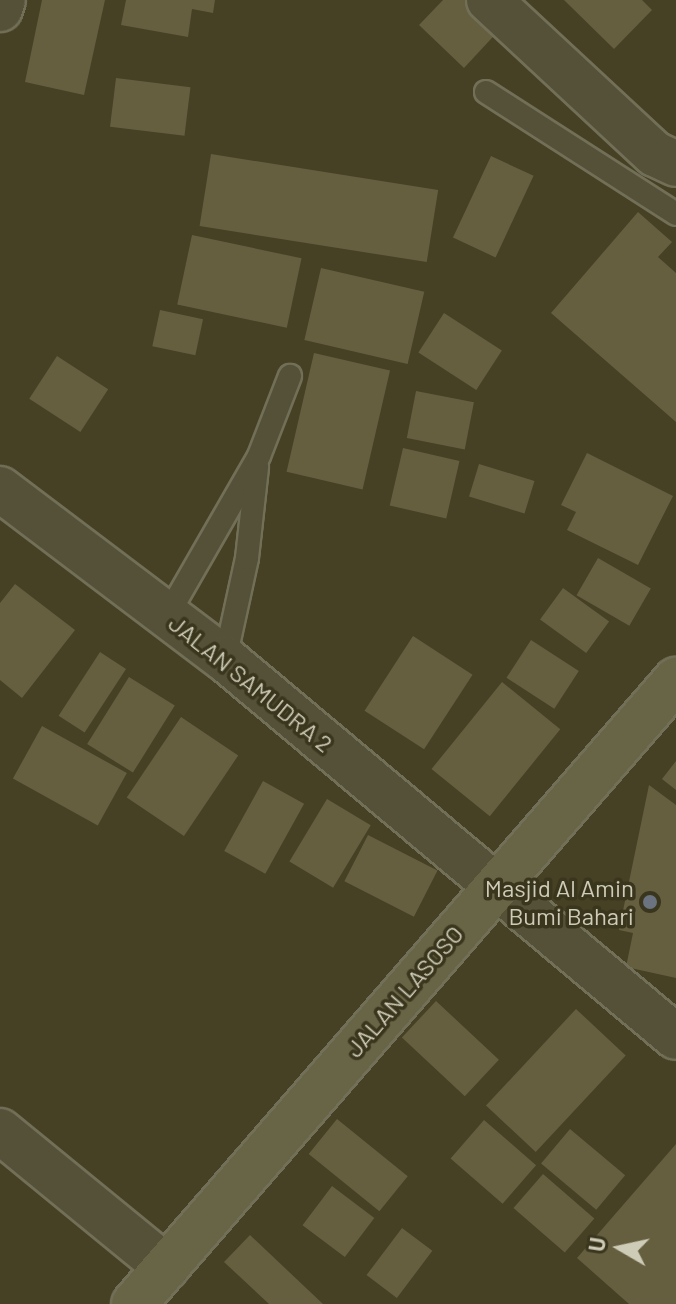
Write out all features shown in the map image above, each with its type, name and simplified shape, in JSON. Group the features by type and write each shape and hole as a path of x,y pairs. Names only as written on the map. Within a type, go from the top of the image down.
{"street":[{"path":"0,9 3,0"},
{"path":"489,0 655,154 676,164"},
{"name":"JALAN SAMUDRA 2","path":"0,489 225,659 496,883 676,1037"},
{"name":"JALAN LASOSO","path":"134,1304 496,883 676,680"},
{"path":"0,1131 166,1267"}],"lane":[{"path":"486,92 676,214"},
{"path":"167,616 259,456 290,376"},
{"path":"225,659 247,558 259,456"}],"building":[{"path":"42,0 105,0 84,95 25,82"},
{"path":"126,0 215,0 213,13 192,9 188,37 121,25"},
{"path":"443,0 476,0 503,26 464,68 419,25"},
{"path":"564,0 642,0 652,10 614,49"},
{"path":"116,78 190,87 184,136 110,127"},
{"path":"211,154 438,190 427,262 200,226"},
{"path":"491,156 534,176 496,257 453,238"},
{"path":"638,212 672,242 658,257 676,273 676,422 551,313"},
{"path":"192,235 302,258 287,328 177,304"},
{"path":"321,268 424,292 408,364 304,340"},
{"path":"160,310 203,319 195,355 152,346"},
{"path":"444,313 502,351 476,390 418,352"},
{"path":"314,353 390,371 363,489 287,472"},
{"path":"57,356 108,389 80,432 29,399"},
{"path":"416,391 474,402 465,449 407,438"},
{"path":"403,448 460,461 446,519 390,505"},
{"path":"587,453 673,496 638,565 567,530 576,512 561,505"},
{"path":"479,464 534,481 525,513 469,497"},
{"path":"598,558 651,588 629,626 576,595"},
{"path":"15,584 75,630 22,698 0,680 0,603"},
{"path":"563,588 609,622 586,653 540,620"},
{"path":"413,636 473,675 424,749 365,711"},
{"path":"531,640 579,671 554,709 506,678"},
{"path":"100,652 126,669 85,733 59,716"},
{"path":"129,677 175,706 133,773 87,744"},
{"path":"502,682 560,729 490,816 432,769"},
{"path":"181,717 238,756 184,836 127,797"},
{"path":"42,726 127,773 98,826 13,778"},
{"path":"676,761 676,790 662,779"},
{"path":"263,781 304,804 265,874 224,851"},
{"name":"Masjid Al Amin Bumi Bahari","path":"649,785 676,805 676,978 626,967 633,933 619,930"},
{"path":"327,799 371,825 333,888 289,862"},
{"path":"368,835 437,870 414,917 344,881"},
{"path":"436,1001 499,1060 465,1096 402,1038"},
{"path":"576,1009 626,1055 536,1152 486,1106"},
{"path":"337,1119 408,1176 379,1211 309,1154"},
{"path":"484,1120 536,1165 503,1204 451,1158"},
{"path":"570,1129 625,1175 596,1210 541,1163"},
{"path":"676,1144 676,1304 629,1304 577,1258"},
{"path":"543,1174 594,1219 565,1253 513,1208"},
{"path":"332,1186 374,1218 345,1257 303,1225"},
{"path":"402,1228 432,1251 397,1298 366,1275"},
{"path":"250,1235 323,1304 269,1304 224,1262"}],"place":[{"name":"Masjid Al Amin Bumi Bahari","path":"650,902"}]}
